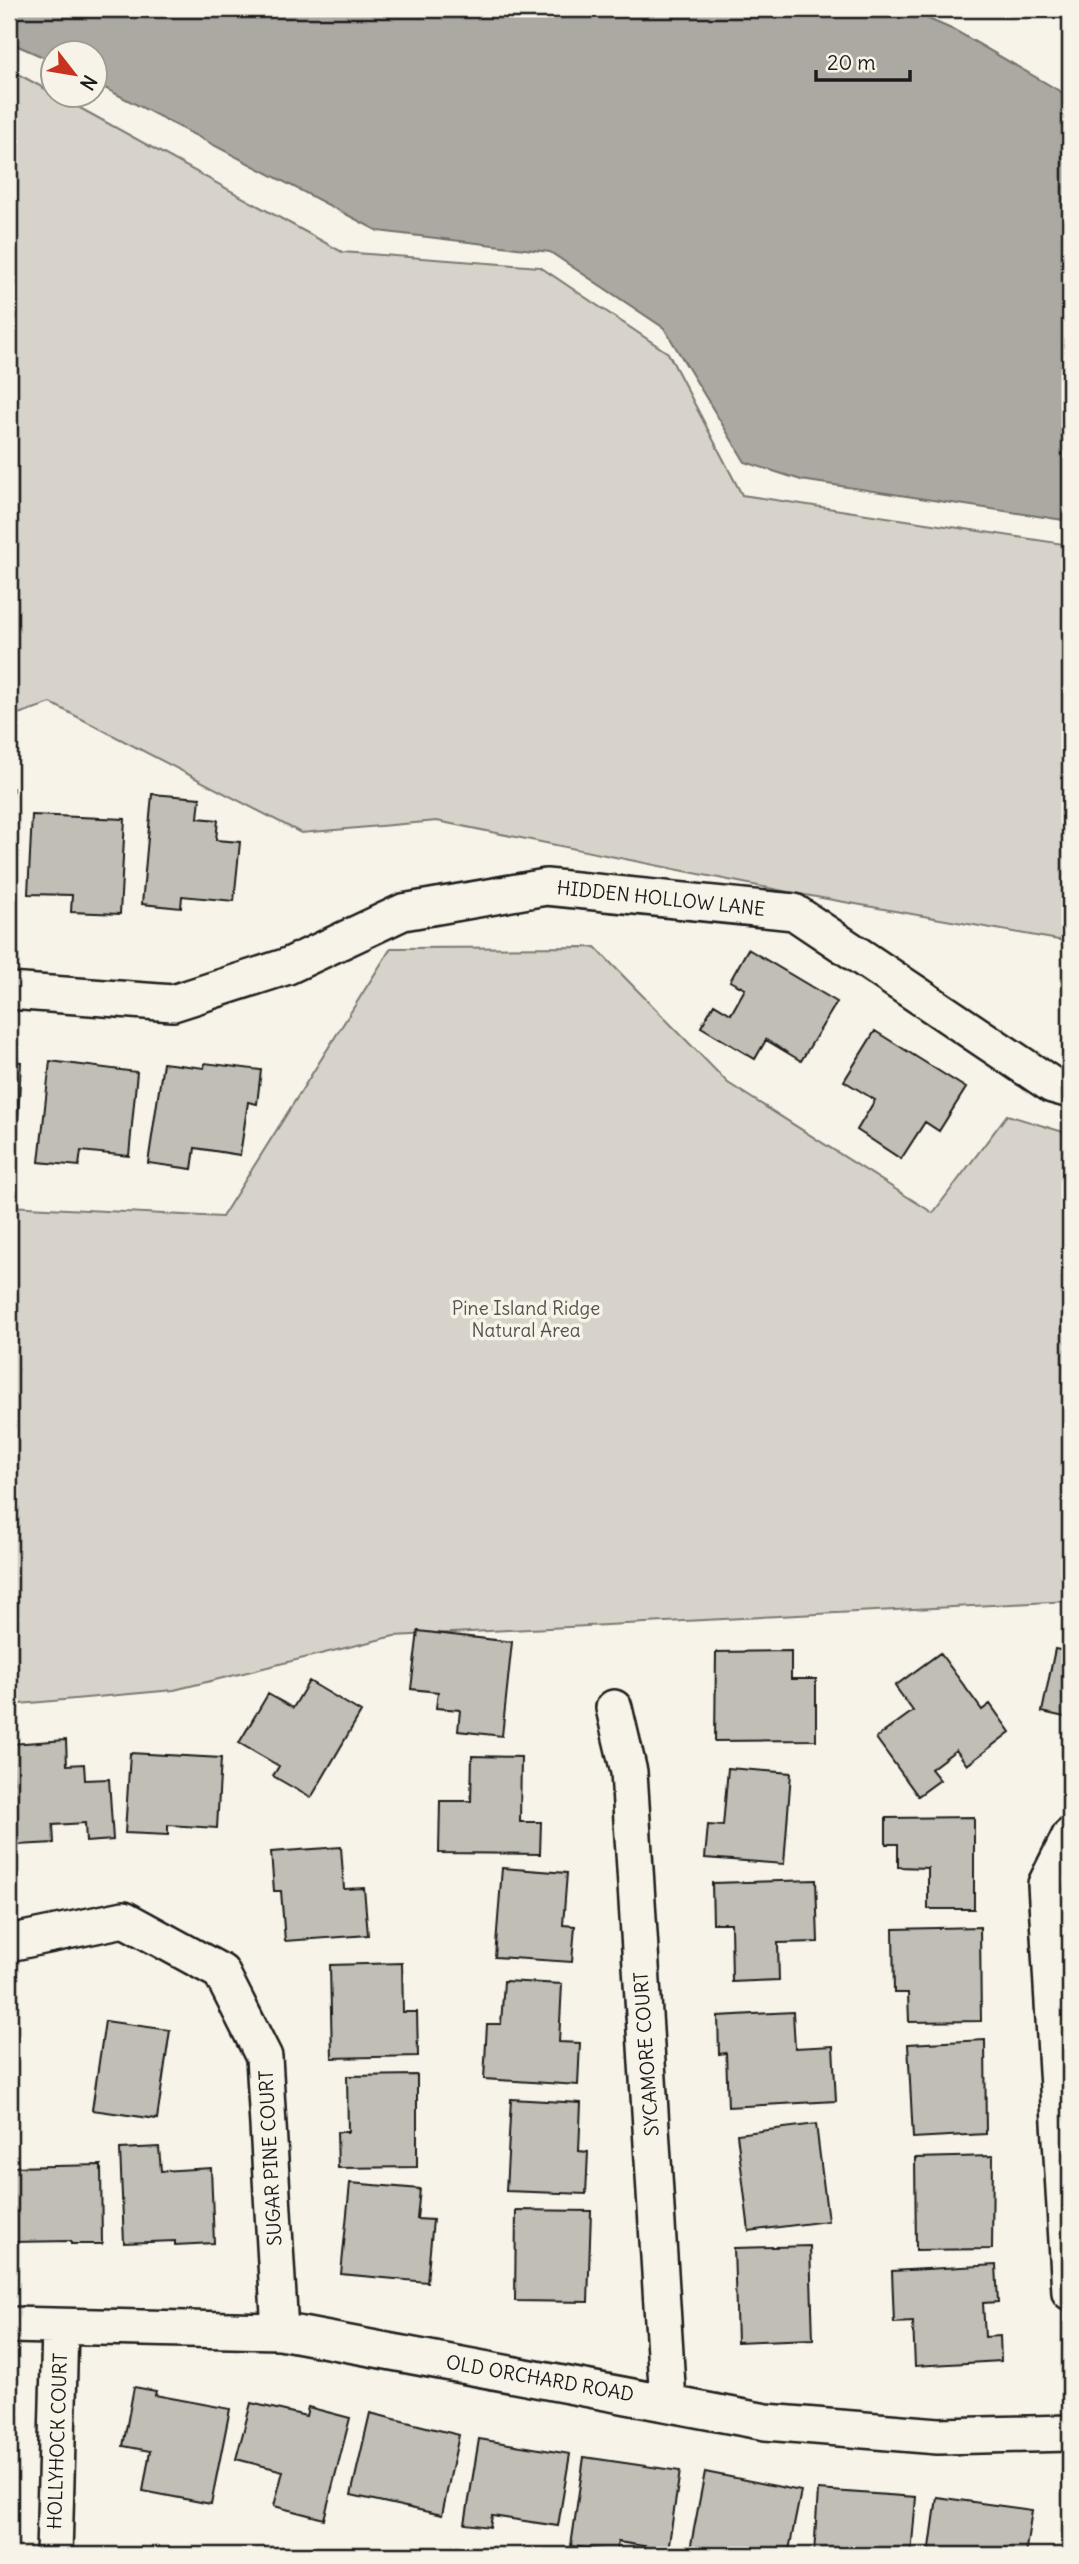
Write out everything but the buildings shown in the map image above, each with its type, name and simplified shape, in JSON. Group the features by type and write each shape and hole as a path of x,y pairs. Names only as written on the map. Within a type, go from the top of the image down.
{"street":[{"name":"HIDDEN HOLLOW LANE","path":"9,991 173,1003 288,967 402,912 546,887 794,912 1052,1085 1070,1090"},
{"name":"SYCAMORE COURT","path":"614,1708 629,1772 668,2402"},
{"path":"1070,1836 1046,1884 1070,2292"},
{"name":"SUGAR PINE COURT","path":"9,1943 124,1919 221,1972 264,2057 280,2331"},
{"name":"OLD ORCHARD ROAD","path":"9,2325 280,2331 766,2422 938,2436 1070,2433"},
{"name":"HOLLYHOCK COURT","path":"54,2555 60,2328"}],"green space":[{"path":"9,69 38,85 38,108 80,108 342,252 540,267 668,353 742,495 1070,545 1070,942 788,892 437,821 301,833 51,703 9,717"},
{"name":"Pine Island Ridge Natural Area","path":"595,947 728,1083 933,1213 1007,1115 1070,1134 1070,1601 394,1636 174,1690 9,1705 9,1206 222,1217 391,948"}],"shaded area":[{"path":"9,9 906,9 956,31 1070,97 1070,521 801,480 745,462 664,328 550,252 378,231 108,90 108,38 38,38 38,55 9,42"}]}
